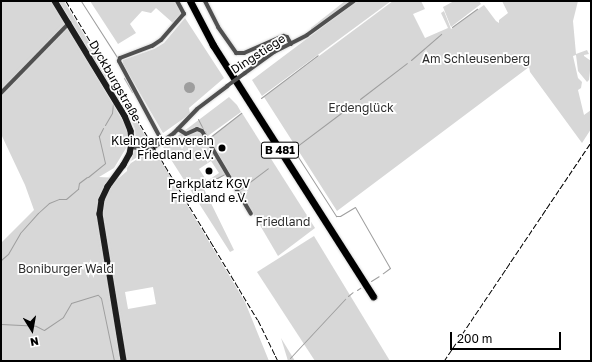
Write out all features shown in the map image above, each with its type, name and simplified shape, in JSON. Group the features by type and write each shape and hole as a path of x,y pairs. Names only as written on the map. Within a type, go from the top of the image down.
{"highway":[{"name":"B 481","path":"190,1 213,45 373,296"}],"street":[{"name":"Dyckburgstraße","path":"55,1 126,119 131,131 132,147"},
{"path":"162,141 118,61 120,58 152,46 161,40 184,14 177,1"},
{"path":"205,1 218,27 236,53 244,54 283,36 287,37 291,44"},
{"name":"Dingstiege","path":"132,147 150,150 178,129 197,109 227,86 267,57 313,31 354,1"},
{"path":"1,93 69,23"},
{"path":"178,129 186,134 197,129 202,131 251,214"},
{"path":"124,361 100,214 106,191 127,161 132,147"}],"green space":[{"name":"Boniburger Wald","path":"1,1 52,1 127,128 128,145 114,168 99,177 119,178 127,171 127,168 131,163 149,152 150,157 156,153 245,302 269,361 1,361 1,243 34,210 25,185 1,134","holes":["153,287 156,304 128,309 125,292"]},
{"path":"59,1 64,1 152,147 136,145 135,129 131,120"},
{"path":"90,1 175,1 182,13 173,23 156,8 151,13 142,11 130,24 136,33 118,44"},
{"path":"345,1 351,1 311,31 311,28"},
{"path":"357,1 391,1 262,96 252,80"},
{"name":"Erdenglück","path":"393,1 421,1 425,9 413,14 425,38 448,28 441,13 444,11 451,29 484,5 499,23 499,20 508,13 502,1 578,1 573,21 576,54 587,50 589,54 584,56 591,61 589,80 587,82 578,71 576,55 573,56 578,78 582,82 581,88 578,90 584,115 591,110 591,129 582,143 530,72 529,67 337,211 264,97"},
{"path":"454,1 479,1 481,4 451,27 443,7"},
{"path":"185,18 224,78 189,108 190,114 163,133 123,64 123,60 154,49 164,43"},
{"path":"229,97 237,105 241,112 205,138 225,174 204,189 234,250 230,252 163,147","holes":["211,161 219,173 207,181 199,169"]},
{"name":"Friedland","path":"242,113 315,228 278,256 209,138"},
{"path":"135,149 147,151 131,161"},
{"path":"314,236 390,361 315,361 257,272"},
{"path":"281,338 295,361 288,361"}],"shaded area":[{"path":"187,82 191,82 193,83 193,91 187,92 184,89 184,85"}],"waterway":[{"path":"81,1 117,57"},
{"path":"452,27 477,9"},
{"path":"411,60 441,34"},
{"path":"261,98 318,55"},
{"path":"360,99 407,63"},
{"path":"124,78 132,92"},
{"path":"105,125 112,113 113,104"},
{"path":"345,110 293,149 336,216 340,216 355,207 390,268 383,273"},
{"path":"209,138 241,113"},
{"path":"198,119 203,129"},
{"path":"88,177 105,163 99,136 103,128"},
{"path":"205,131 208,138"},
{"path":"210,140 214,147"},
{"path":"239,190 268,168"},
{"path":"204,185 225,174"},
{"path":"1,260 8,254 20,233 38,213 49,203 59,199 66,199 78,189 79,183 87,177"},
{"path":"371,281 379,276"},
{"path":"348,296 353,292"},
{"path":"1,324 36,326 44,330 63,317 71,303 98,295 101,298 114,361"},
{"path":"290,358 345,299"}],"railway":[{"path":"66,1 258,320 278,361"},
{"path":"444,361 591,142"}],"place":[{"name":"Kleingartenverein Friedland e.V.","path":"222,148"},
{"name":"Parkplatz KGV Friedland e.V.","path":"209,171"}],"park label":[{"name":"Am Schleusenberg","path":"476,59"}]}
